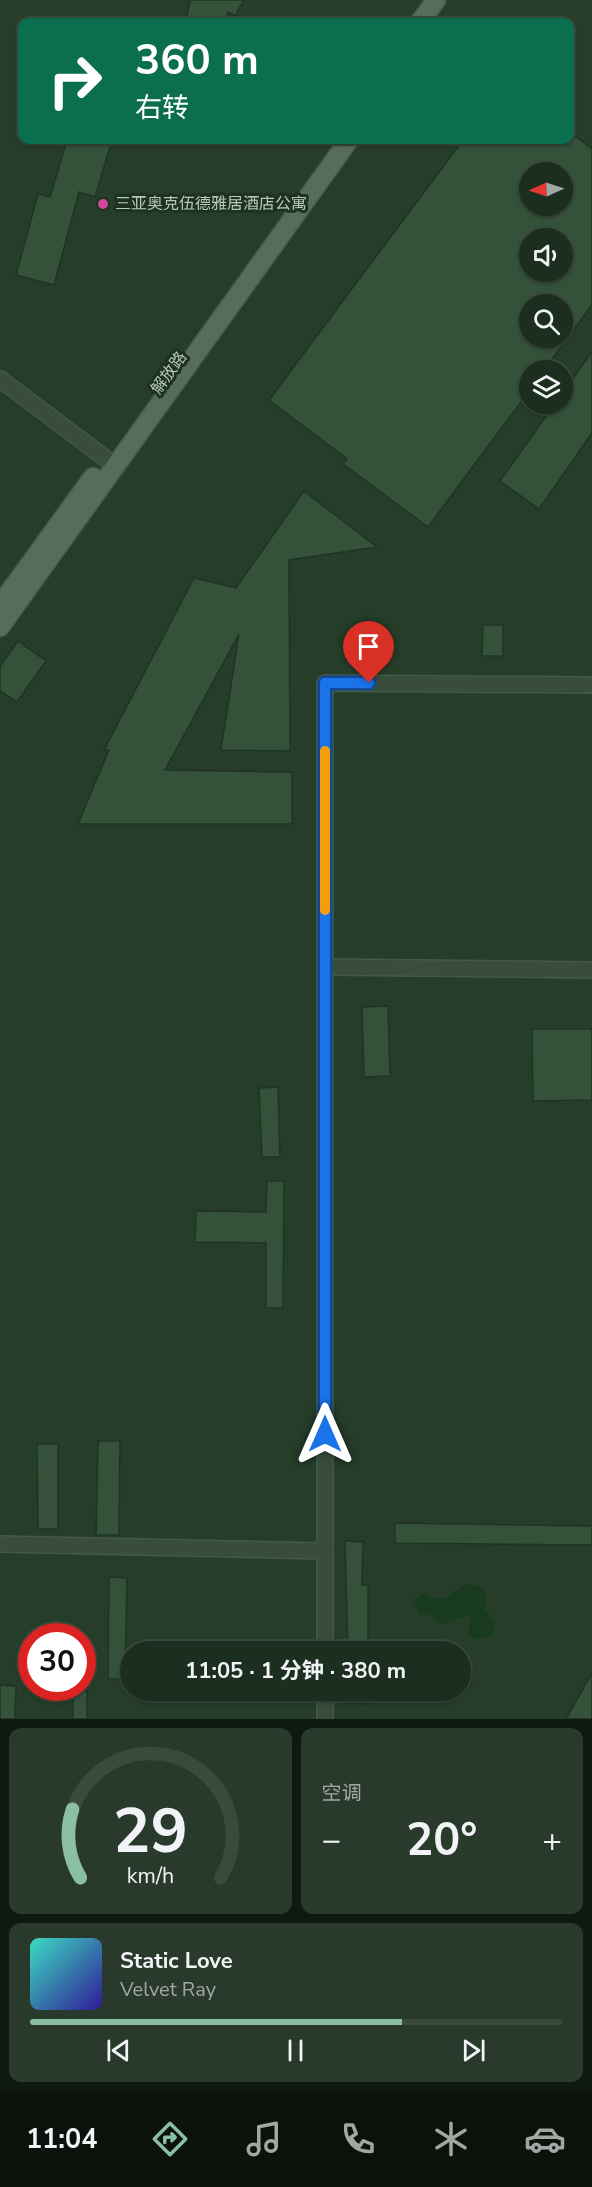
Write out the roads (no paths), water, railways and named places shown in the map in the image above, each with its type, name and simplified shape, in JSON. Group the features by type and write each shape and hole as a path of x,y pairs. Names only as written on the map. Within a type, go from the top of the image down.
{"main road":[{"path":"423,18 436,0"},
{"path":"435,18 448,0"},
{"name":"解放路","path":"0,605 112,463 333,144"},
{"path":"0,627 112,463 346,144"}],"street":[{"path":"0,379 112,463"},
{"path":"325,1641 325,683 592,685"},
{"path":"325,968 592,970"},
{"path":"0,1544 325,1551"},
{"path":"325,1701 325,1719"}],"place":[{"name":"三亚奥克伍德雅居酒店公寓","path":"103,204"}]}
